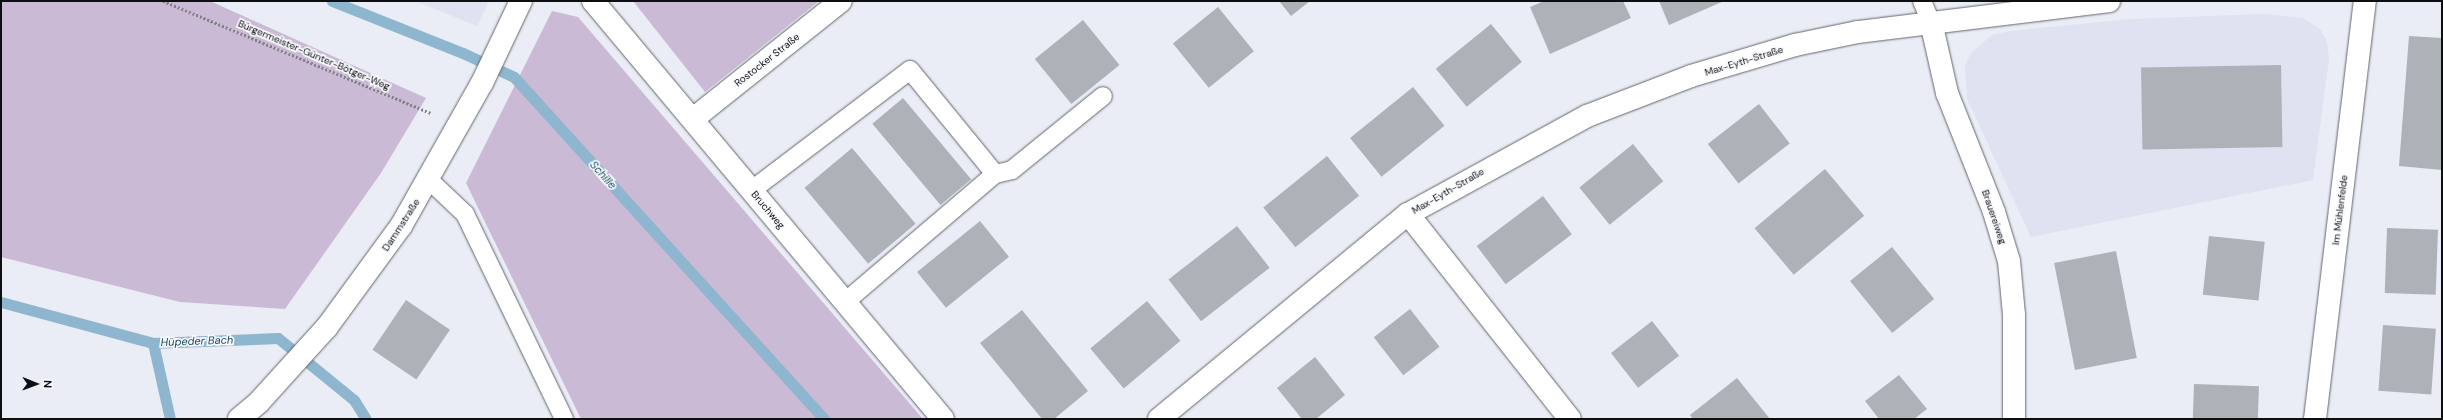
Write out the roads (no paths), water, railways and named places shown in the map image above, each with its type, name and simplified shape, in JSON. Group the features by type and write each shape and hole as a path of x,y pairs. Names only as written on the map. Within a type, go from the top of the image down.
{"street":[{"name":"Dammstraße","path":"239,419 290,368 364,281 429,180 482,82 521,1"},
{"name":"Bruchweg","path":"593,1 943,419"},
{"name":"Rostocker Straße","path":"693,119 841,1"},
{"name":"Max-Eyth-Straße","path":"1159,419 1408,214 1587,116 1691,76 1795,45 1858,32 2062,3 2109,1"},
{"name":"Im Mühlenfelde","path":"2315,419 2366,1"},
{"name":"Brauereiweg","path":"1931,22 1947,92 1994,212 2009,261 2014,315 2014,419"},
{"name":"Max-Eyth-Straße","path":"1408,214 1570,419"}],"lane":[{"path":"1922,1 1931,22"},
{"path":"752,190 910,70 995,174"},
{"path":"845,302 995,174 1012,170 1103,96"},
{"path":"429,180 464,214 564,419"}],"waterway":[{"name":"Schille","path":"332,1 463,53 514,77 824,419"},
{"name":"Hüpeder Bach","path":"1,302 153,343 278,338 354,400 366,419"},
{"path":"153,343 170,419"}]}
